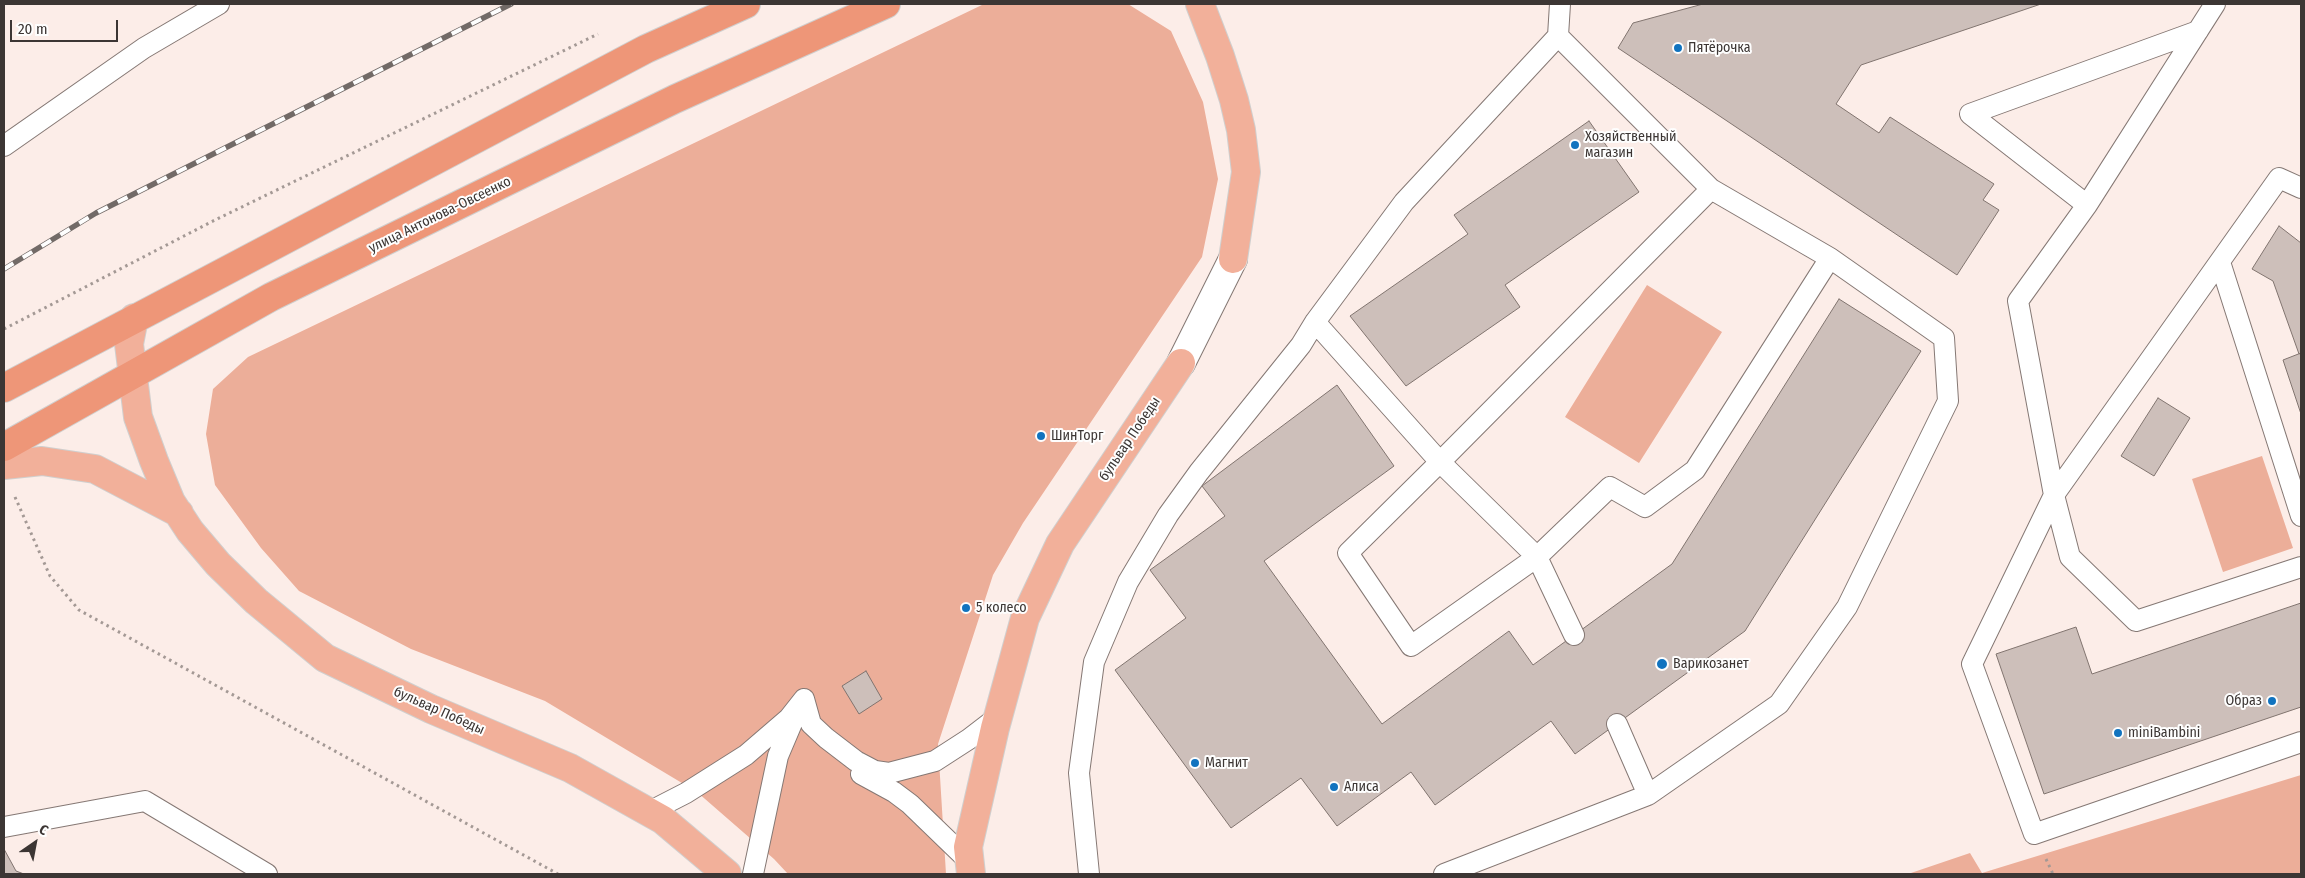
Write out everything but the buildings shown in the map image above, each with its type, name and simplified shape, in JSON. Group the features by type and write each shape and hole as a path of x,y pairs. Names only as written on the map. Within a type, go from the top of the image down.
{"highway":[{"path":"4,388 646,49 746,4"},
{"name":"улица Антонова-Овсеенко","path":"4,447 271,297 675,99 886,4"}],"main road":[{"name":"бульвар Победы","path":"971,868 968,847 998,716 1026,618 1060,544 1182,364 1233,259 1246,172 1241,130 1226,74 1200,4"},
{"name":"бульвар Победы","path":"134,318 129,344 138,418 154,461 178,513 190,531 218,564 256,601 325,658 431,709 570,768 663,820 728,874"},
{"name":"бульвар Победы","path":"4,465 42,461 95,469 178,513"}],"lane":[{"path":"4,146 144,48 219,4"},
{"path":"1089,874 1079,773 1094,662 1128,582 1168,515 1199,472 1301,345 1404,202 1558,36 1560,4"},
{"path":"2215,4 2087,205 2018,301 2054,495 2070,557 2136,621 2301,567"},
{"path":"2087,205 1970,114 2198,31"},
{"path":"1444,874 1648,794 1779,704 1847,607 1948,401 1944,338 1830,258 1711,189 1558,36"},
{"path":"2301,188 2279,178 2054,495 1972,664 2034,834 2301,742"},
{"path":"1711,189 1348,553 1411,646 1537,557 1610,487 1644,507 1695,470 1830,258"},
{"path":"2220,262 2301,516"},
{"path":"1316,322 1440,462 1537,557 1574,635"},
{"path":"804,699 811,724 826,738 856,761 875,771 889,773 935,761 969,739 998,716"},
{"path":"649,812 686,793 746,755 789,718 804,699"},
{"path":"804,699 804,725 824,749 844,764 894,792 930,823 971,868"},
{"path":"753,874 778,756 786,733 804,699"},
{"path":"1617,724 1648,794"},
{"path":"4,827 145,801 267,874"}],"path":[{"path":"4,329 215,220 604,32"},
{"path":"13,494 50,576 79,610 558,874"}],"shaded area":[{"path":"984,4 1128,4 1171,31 1203,102 1218,179 1202,257 1023,523 993,575 938,744 946,874 788,874 774,859 697,792 545,701 411,649 299,591 261,548 215,485 206,434 213,389 248,357"},
{"path":"1647,285 1722,332 1639,463 1565,417"},
{"path":"2262,456 2293,548 2223,572 2192,479"},
{"path":"2301,775 2301,874 1908,874 1970,853 1982,873"}],"railway":[{"path":"4,269 96,213 511,4"}],"place":[{"name":"Пятёрочка","path":"1678,48"},
{"name":"Хозяйственный магазин","path":"1575,145"},
{"name":"ШинТорг","path":"1041,436"},
{"name":"5 колесо","path":"966,608"},
{"name":"Варикозанет","path":"1662,664"},
{"name":"Образ","path":"2272,701"},
{"name":"miniBambini","path":"2118,733"},
{"name":"Магнит","path":"1195,763"},
{"name":"Алиса","path":"1334,787"}]}
